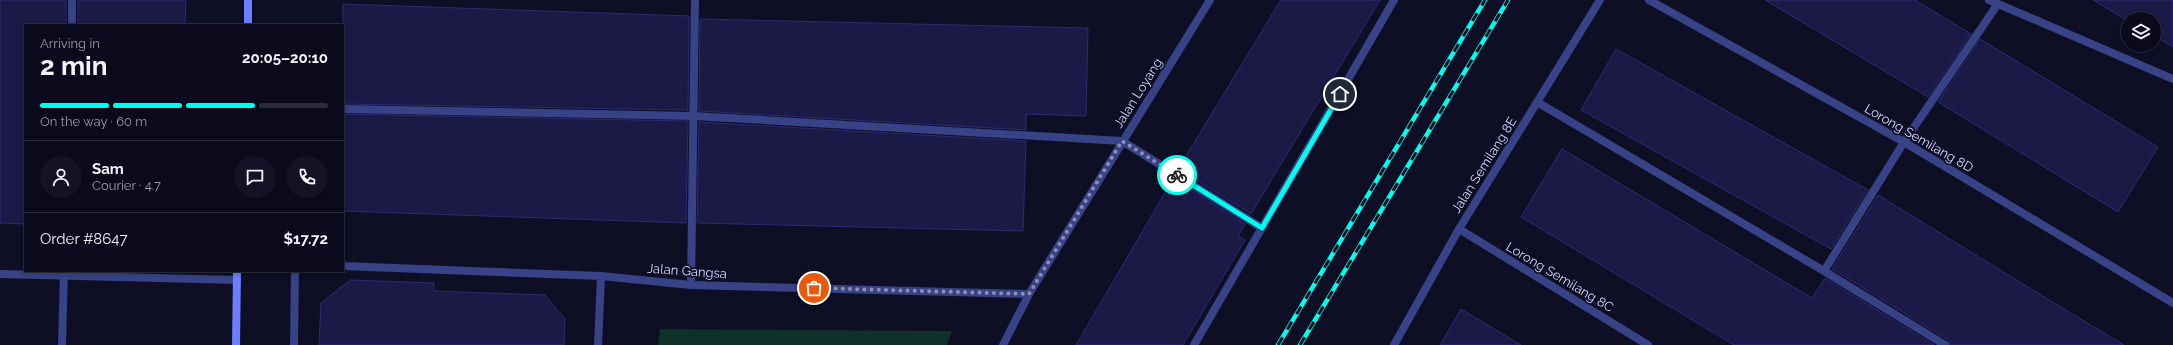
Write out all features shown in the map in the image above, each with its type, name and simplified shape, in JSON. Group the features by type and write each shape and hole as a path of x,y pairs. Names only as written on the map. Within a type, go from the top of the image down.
{"street":[{"path":"72,0 72,24"},
{"path":"248,0 248,24"},
{"path":"691,285 695,0"},
{"name":"Jalan Loyang","path":"1003,345 1029,294 1210,0"},
{"path":"1194,345 1394,0"},
{"name":"Jalan Semilang 8E","path":"1394,345 1459,229 1600,0"},
{"name":"Lorong Semilang 8D","path":"1649,0 1904,142 2173,303"},
{"path":"1989,0 1997,5 2173,79"},
{"path":"1824,271 1904,142 1997,5"},
{"path":"1537,102 1824,271 1945,345"},
{"path":"344,109 694,116 1122,141 1262,228"},
{"name":"Lorong Semilang 8C","path":"1459,229 1648,345"},
{"name":"Jalan Gangsa","path":"344,266 601,276 691,285 1029,294"},
{"path":"294,345 295,272"},
{"path":"0,274 237,275 236,345"},
{"path":"62,345 64,274"},
{"path":"598,345 601,276"}],"green space":[{"path":"660,329 952,331 947,345 658,345"}],"building":[{"path":"0,0 66,0 66,24 24,24 24,224 0,223"},
{"path":"78,0 186,0 185,24 78,24"},
{"path":"1281,0 1380,0 1251,214 1178,169"},
{"path":"1765,0 1915,0 1971,34 1928,97"},
{"path":"2093,0 2173,0 2173,47 2161,40 2161,12 2121,12 2121,17"},
{"path":"343,4 689,16 688,110 344,104"},
{"path":"700,19 1088,28 1086,116 1026,114 1026,130 699,111"},
{"path":"1980,39 2158,147 2118,212 1938,102"},
{"path":"1616,49 1868,190 1831,249 1581,110"},
{"path":"344,114 688,121 686,223 344,211"},
{"path":"699,122 1026,141 1023,231 697,223"},
{"path":"1562,149 1812,298 1825,278 1934,345 1734,345 1521,217"},
{"path":"1173,179 1245,224 1238,236 1245,240 1183,345 1076,345"},
{"path":"1878,195 2124,345 1950,345 1948,340 1832,269"},
{"path":"350,280 434,283 434,291 545,295 565,319 564,345 319,345 321,303"},
{"path":"1461,309 1521,345 1440,345"}],"railway":[{"path":"1278,345 1485,0"},
{"path":"1300,345 1508,0"}],"way so far":[{"path":"814,288 1029,294 1122,141 1177,175"}],"route":[{"path":"1177,175 1262,228 1340,94"}]}
